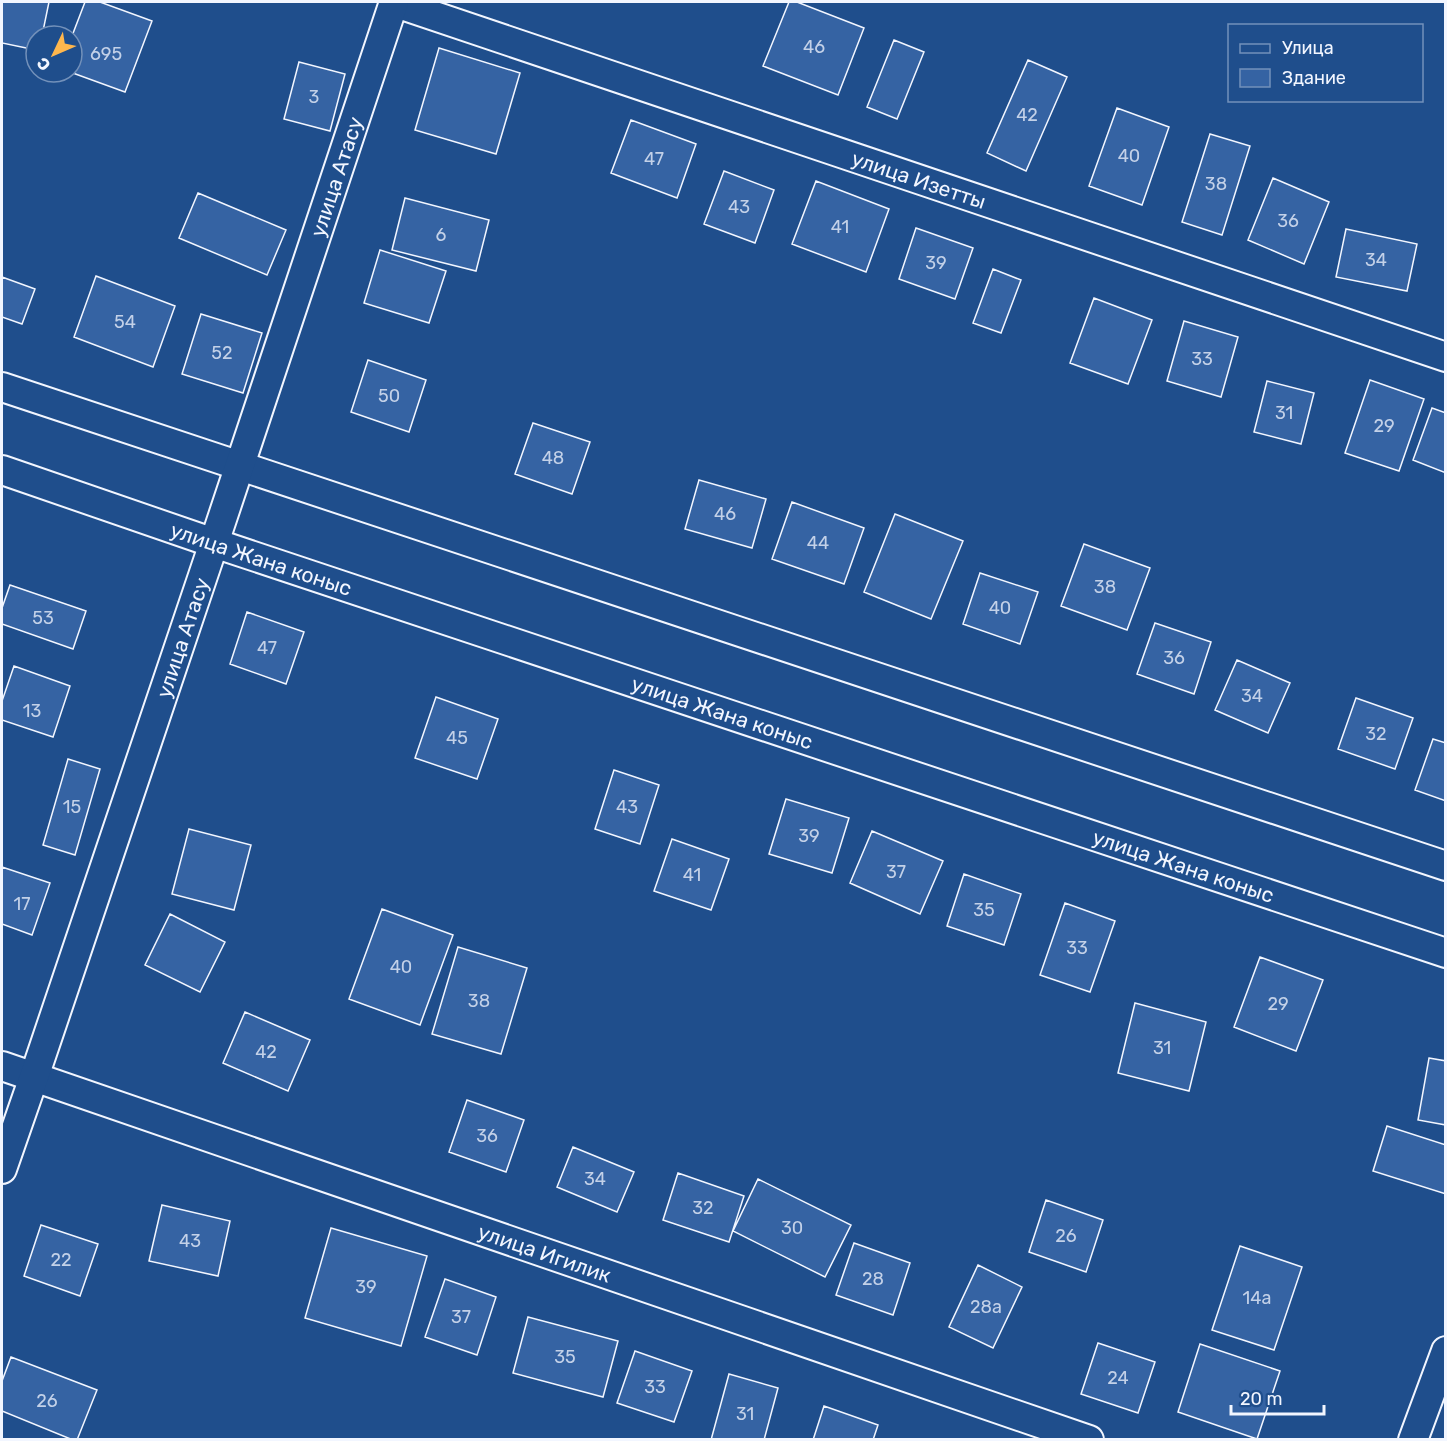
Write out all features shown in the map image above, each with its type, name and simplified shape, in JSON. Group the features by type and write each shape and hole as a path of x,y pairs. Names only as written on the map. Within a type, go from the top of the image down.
{"street":[{"name":"улица Изетты","path":"394,2 1446,357"},
{"name":"улица Атасу","path":"2,1170 394,2"},
{"path":"2,387 1446,866"},
{"name":"улица Жана коныс","path":"2,470 214,543 1446,953"},
{"name":"улица Игилик","path":"2,1066 1089,1440"},
{"path":"1413,1440 1446,1351"}],"building":[{"path":"2,2 49,2 44,24 24,24 24,48 2,43"},
{"path":"85,2 100,2 152,21 125,92 84,77 84,24 77,24"},
{"path":"789,2 797,2 864,28 838,95 763,66"},
{"path":"894,40 924,52 897,119 867,107"},
{"path":"439,48 520,73 496,154 415,130"},
{"path":"1028,60 1067,77 1026,171 987,153"},
{"path":"299,62 345,74 330,131 284,119"},
{"path":"1117,108 1169,127 1142,205 1089,186"},
{"path":"631,120 696,144 677,198 611,173"},
{"path":"1210,134 1250,146 1222,235 1182,222"},
{"path":"724,171 774,190 755,243 704,224"},
{"path":"1273,178 1329,202 1304,264 1248,240"},
{"path":"816,181 889,209 866,272 792,244"},
{"path":"198,193 286,230 267,275 179,238"},
{"path":"405,198 489,220 476,271 392,250"},
{"path":"916,228 973,248 955,299 899,279"},
{"path":"1346,229 1417,244 1407,291 1336,277"},
{"path":"380,250 446,271 429,323 364,303"},
{"path":"993,269 1021,280 1001,333 973,323"},
{"path":"96,276 175,306 153,367 74,337"},
{"path":"2,277 35,289 22,324 2,317"},
{"path":"1094,298 1152,320 1128,384 1070,363"},
{"path":"201,314 262,333 243,393 182,374"},
{"path":"1184,321 1238,337 1221,397 1167,381"},
{"path":"368,360 426,380 409,432 351,412"},
{"path":"1370,380 1424,399 1399,471 1345,453"},
{"path":"1267,381 1314,393 1301,444 1254,432"},
{"path":"1432,408 1446,413 1446,473 1413,460"},
{"path":"533,423 590,442 572,494 515,474"},
{"path":"699,480 766,499 752,548 685,529"},
{"path":"792,502 864,528 844,584 772,559"},
{"path":"895,514 963,541 931,619 864,592"},
{"path":"1084,544 1150,568 1127,630 1061,606"},
{"path":"980,573 1038,592 1020,644 963,624"},
{"path":"10,585 86,611 73,649 2,624 2,608"},
{"path":"247,612 304,632 286,684 230,664"},
{"path":"1155,623 1211,642 1194,694 1137,674"},
{"path":"1237,660 1290,683 1268,733 1215,710"},
{"path":"14,666 70,686 53,737 2,720 2,701"},
{"path":"436,697 498,719 477,779 415,758"},
{"path":"1356,698 1413,718 1395,769 1338,749"},
{"path":"1433,739 1446,743 1446,801 1415,790"},
{"path":"68,759 100,769 75,855 43,845"},
{"path":"614,770 659,785 640,844 595,829"},
{"path":"786,799 849,818 832,873 769,854"},
{"path":"189,829 251,845 234,910 172,894"},
{"path":"872,831 943,861 920,914 850,883"},
{"path":"672,839 729,859 711,910 654,891"},
{"path":"2,867 50,883 32,935 2,924"},
{"path":"964,874 1021,894 1004,945 947,926"},
{"path":"1065,903 1115,921 1090,992 1040,975"},
{"path":"382,909 453,935 420,1025 349,999"},
{"path":"170,914 225,942 200,992 145,965"},
{"path":"458,947 527,968 501,1054 432,1034"},
{"path":"1260,957 1323,980 1296,1051 1234,1027"},
{"path":"1135,1003 1206,1022 1189,1091 1118,1073"},
{"path":"245,1012 310,1040 288,1091 223,1063"},
{"path":"1429,1058 1446,1061 1446,1125 1418,1120"},
{"path":"467,1100 524,1120 506,1172 449,1152"},
{"path":"1387,1126 1446,1145 1446,1194 1373,1171"},
{"path":"573,1147 634,1172 617,1212 557,1187"},
{"path":"678,1173 744,1196 729,1242 663,1220"},
{"path":"758,1179 851,1225 825,1277 733,1231"},
{"path":"1046,1200 1103,1220 1086,1272 1029,1252"},
{"path":"162,1205 230,1221 218,1276 149,1261"},
{"path":"41,1225 98,1244 80,1296 24,1276"},
{"path":"331,1228 427,1256 401,1346 305,1318"},
{"path":"854,1243 910,1263 893,1315 836,1295"},
{"path":"1240,1246 1302,1267 1274,1350 1212,1330"},
{"path":"978,1265 1022,1287 993,1348 949,1327"},
{"path":"445,1279 496,1297 477,1355 425,1337"},
{"path":"528,1317 618,1341 603,1397 513,1373"},
{"path":"1098,1343 1155,1362 1138,1413 1081,1394"},
{"path":"1200,1344 1280,1371 1257,1439 1178,1412"},
{"path":"635,1351 692,1371 674,1422 617,1403"},
{"path":"11,1357 97,1390 77,1440 2,1411 2,1381"},
{"path":"729,1374 778,1388 764,1440 711,1440"},
{"path":"824,1406 878,1425 873,1440 813,1440"}]}
